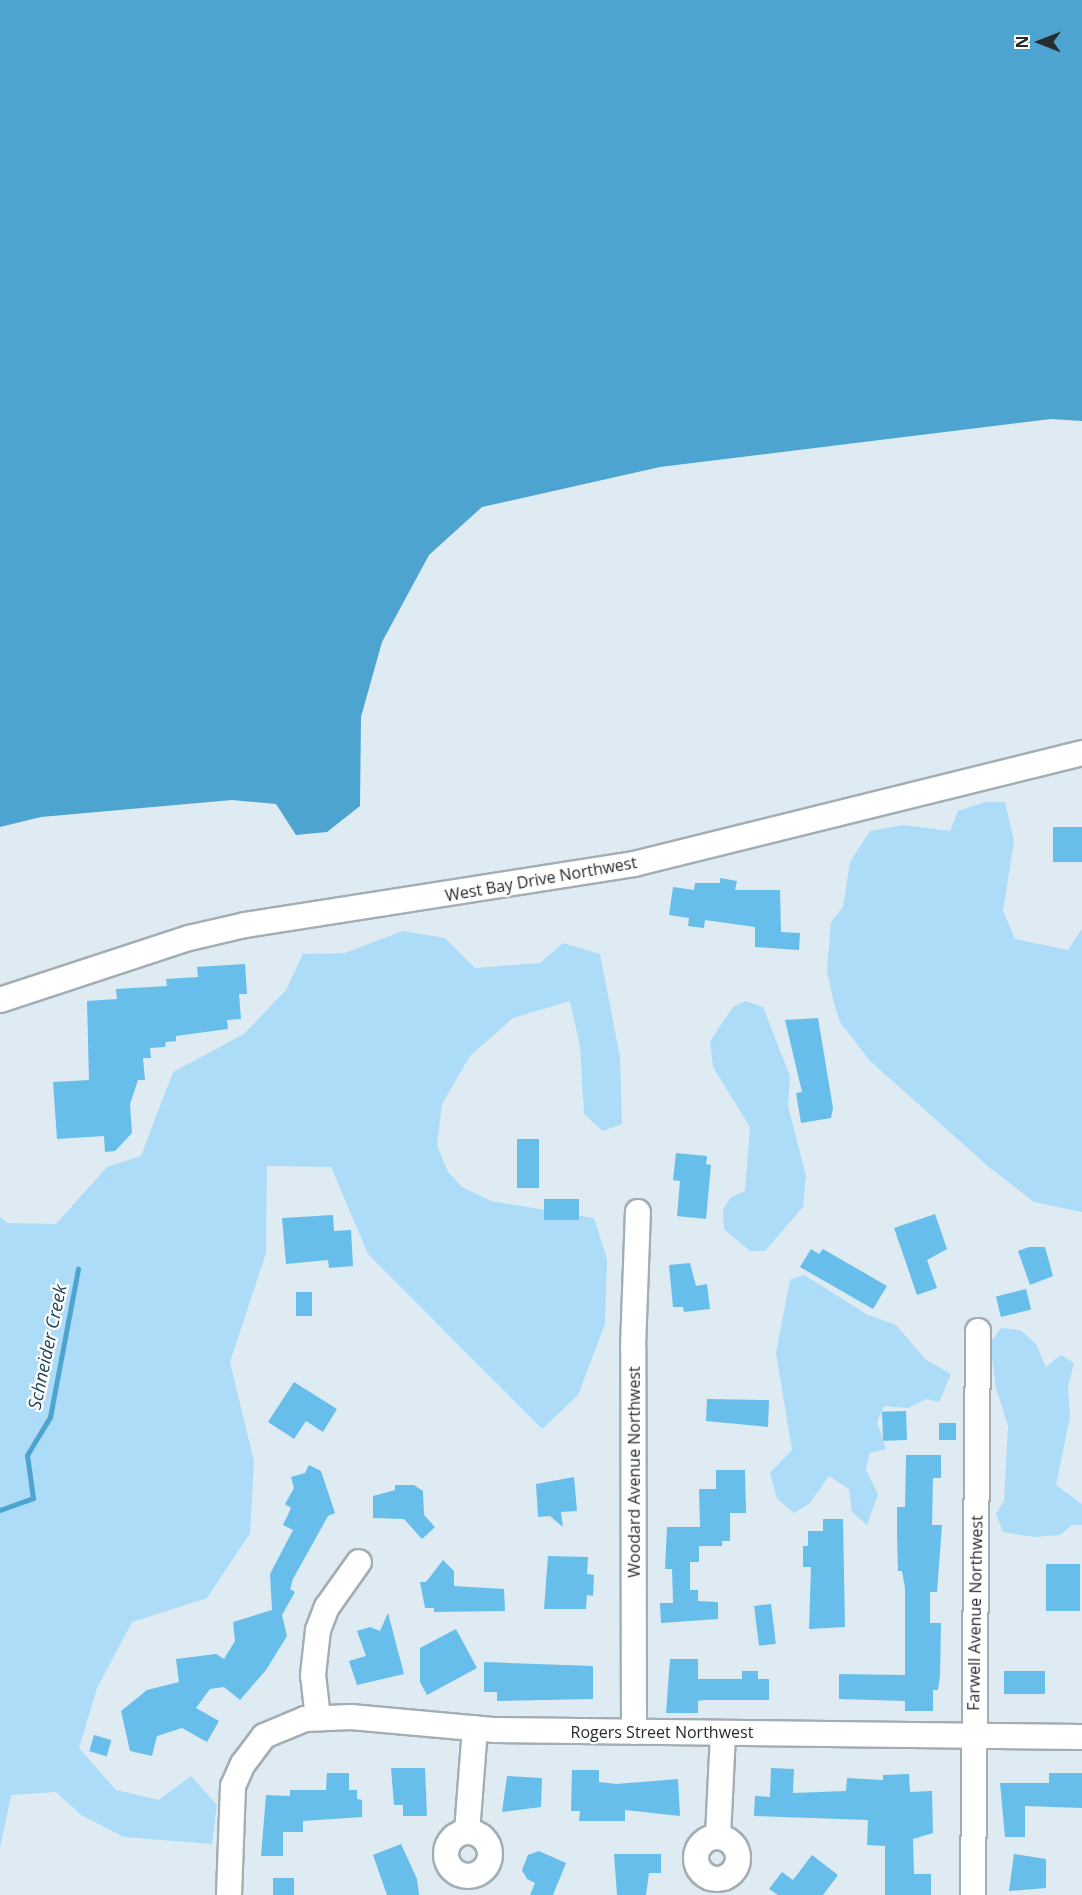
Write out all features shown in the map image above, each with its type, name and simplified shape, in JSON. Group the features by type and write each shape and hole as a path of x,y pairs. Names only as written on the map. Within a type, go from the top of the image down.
{"street":[{"name":"West Bay Drive Northwest","path":"0,1000 24,995 75,973 245,925 555,879 656,859 1082,753"},
{"path":"0,1007 24,995"},
{"name":"Woodard Avenue Northwest","path":"634,1732 633,1347 638,1212"},
{"name":"Farwell Avenue Northwest","path":"973,1895 978,1331"},
{"path":"318,1718 313,1675 318,1630 327,1608 359,1562"},
{"name":"Rogers Street Northwest","path":"229,1895 233,1786 253,1749 277,1729 318,1718 475,1728 634,1732 1082,1737"},
{"path":"467,1832 475,1728"},
{"path":"718,1836 723,1732"}],"shaded area":[{"path":"0,0 1082,0 1082,421 1051,419 660,467 482,507 429,555 382,642 361,717 360,806 327,832 296,835 276,804 232,800 41,817 0,827"},
{"path":"985,802 1005,802 1014,841 1003,911 1015,939 1068,950 1082,929 1082,1212 1034,1202 989,1167 870,1061 840,1022 834,1003 827,971 831,922 843,907 850,862 870,831 904,825 950,831 958,811"},
{"path":"402,931 445,938 475,968 540,963 563,943 600,954 620,1057 622,1124 603,1131 584,1114 580,1046 570,1001 513,1018 470,1056 442,1104 437,1145 448,1172 462,1187 491,1201 594,1218 607,1259 605,1324 578,1395 542,1429 368,1254 331,1167 267,1166 266,1253 230,1362 254,1462 250,1533 207,1598 132,1622 97,1688 79,1748 116,1790 159,1800 191,1776 217,1805 212,1844 124,1837 81,1815 56,1792 11,1795 0,1848 0,1217 7,1223 56,1224 107,1167 141,1156 173,1072 244,1034 286,990 303,954 345,953"},
{"path":"745,1001 763,1007 790,1076 788,1106 806,1176 803,1207 765,1251 750,1251 724,1229 723,1210 730,1198 745,1191 750,1127 713,1067 710,1041 733,1007"},
{"path":"804,1275 868,1315 896,1325 925,1359 951,1374 939,1402 926,1399 908,1408 884,1406 877,1422 886,1449 869,1453 866,1470 878,1494 867,1525 852,1512 849,1489 829,1476 809,1504 794,1513 777,1499 770,1473 792,1450 776,1353 790,1280"},
{"path":"1001,1328 1020,1330 1036,1344 1046,1367 1061,1355 1074,1363 1068,1387 1070,1417 1056,1485 1082,1504 1082,1525 1072,1525 1060,1535 1033,1537 1003,1532 996,1514 1004,1501 1008,1426 996,1388 990,1343"}],"building":[{"path":"1053,827 1082,827 1082,862 1053,862"},
{"path":"720,878 737,881 735,890 780,890 781,932 800,933 799,950 755,947 755,927 705,920 704,928 688,926 689,918 669,915 673,887 694,890 695,883 720,883"},
{"path":"245,964 247,994 239,994 241,1019 227,1020 228,1029 176,1036 176,1041 166,1042 165,1047 150,1048 151,1058 143,1058 145,1080 138,1080 130,1104 132,1133 115,1151 105,1152 104,1136 57,1139 53,1082 89,1080 87,1001 117,999 116,989 167,986 166,979 198,977 197,967"},
{"path":"818,1018 833,1108 831,1118 801,1123 796,1093 802,1092 785,1020"},
{"path":"517,1139 539,1139 539,1188 517,1188"},
{"path":"676,1153 707,1156 706,1164 711,1165 706,1219 677,1216 680,1181 673,1180"},
{"path":"544,1199 579,1199 579,1220 544,1220"},
{"path":"935,1214 947,1249 927,1260 937,1288 917,1295 894,1228"},
{"path":"333,1215 334,1231 351,1230 353,1266 329,1268 328,1260 286,1264 282,1218"},
{"path":"1029,1247 1045,1247 1053,1276 1030,1285 1018,1251"},
{"path":"811,1249 819,1254 823,1249 887,1286 873,1309 800,1267"},
{"path":"690,1263 696,1286 707,1284 710,1309 684,1312 683,1307 673,1307 669,1265"},
{"path":"1026,1289 1031,1309 1001,1317 996,1296"},
{"path":"296,1292 312,1292 312,1316 296,1316"},
{"path":"294,1382 337,1409 323,1432 306,1421 294,1439 268,1422"},
{"path":"707,1399 769,1400 768,1427 706,1421"},
{"path":"906,1411 907,1440 883,1441 882,1412"},
{"path":"939,1423 956,1423 956,1440 939,1440"},
{"path":"906,1455 941,1455 941,1478 933,1478 932,1525 942,1525 937,1592 930,1592 930,1623 941,1623 940,1676 938,1690 933,1690 933,1711 905,1711 905,1701 839,1699 839,1674 905,1675 905,1588 902,1571 898,1571 897,1507 905,1507"},
{"path":"309,1465 321,1471 335,1513 328,1516 293,1579 290,1589 295,1592 282,1615 287,1636 266,1670 240,1700 224,1687 210,1689 196,1708 219,1721 207,1742 182,1728 157,1736 152,1756 130,1751 121,1711 147,1690 179,1682 176,1659 216,1654 224,1659 235,1641 233,1622 272,1610 270,1574 293,1530 283,1525 291,1508 285,1504 294,1488 291,1477 305,1473"},
{"path":"716,1470 745,1470 746,1513 730,1513 730,1541 722,1541 722,1546 699,1546 699,1562 690,1562 690,1590 698,1590 698,1601 718,1602 718,1619 661,1623 660,1603 673,1603 672,1569 665,1569 667,1527 700,1527 699,1489 716,1489"},
{"path":"574,1477 577,1511 561,1512 563,1527 550,1516 538,1517 536,1484"},
{"path":"395,1485 414,1485 423,1491 424,1515 435,1527 422,1539 404,1519 373,1518 373,1496 395,1490"},
{"path":"823,1519 843,1519 845,1627 809,1629 811,1567 803,1567 803,1546 808,1546 808,1531 823,1531"},
{"path":"548,1556 588,1557 587,1574 594,1575 593,1596 587,1595 586,1609 544,1609"},
{"path":"443,1560 454,1571 454,1586 504,1589 505,1611 434,1612 434,1608 425,1608 420,1582 426,1582"},
{"path":"1046,1564 1080,1564 1080,1611 1046,1611"},
{"path":"771,1604 776,1644 759,1646 754,1606"},
{"path":"388,1613 404,1674 357,1685 349,1661 366,1656 357,1631 370,1627 380,1631"},
{"path":"456,1629 477,1668 427,1695 420,1682 420,1648"},
{"path":"670,1659 698,1659 698,1679 742,1679 742,1671 758,1671 758,1679 769,1679 769,1700 704,1700 698,1701 698,1713 666,1713"},
{"path":"484,1662 593,1666 593,1699 497,1701 497,1692 484,1692"},
{"path":"1004,1671 1045,1671 1045,1694 1004,1694"},
{"path":"94,1735 111,1740 107,1756 89,1751"},
{"path":"391,1768 425,1768 427,1816 403,1816 403,1805 394,1805"},
{"path":"771,1768 794,1769 793,1793 846,1791 847,1778 883,1780 883,1775 909,1774 910,1792 932,1791 933,1833 913,1839 914,1874 931,1874 931,1895 885,1895 885,1846 867,1845 868,1820 754,1816 755,1796 770,1797"},
{"path":"572,1770 599,1770 599,1782 616,1784 678,1779 680,1816 625,1810 625,1821 579,1821 580,1811 571,1811"},
{"path":"327,1773 349,1773 349,1790 357,1790 357,1799 362,1800 362,1817 303,1821 303,1832 283,1832 283,1856 261,1856 266,1795 290,1796 290,1790 326,1790"},
{"path":"1049,1773 1082,1773 1082,1808 1025,1806 1025,1837 1005,1837 1000,1783 1049,1783"},
{"path":"507,1776 542,1778 541,1807 502,1812"},
{"path":"401,1844 417,1879 419,1895 387,1895 373,1855"},
{"path":"539,1851 566,1863 553,1895 530,1895 535,1883 527,1879 522,1870 528,1855"},
{"path":"614,1854 661,1854 661,1873 649,1873 646,1895 617,1895"},
{"path":"1014,1854 1046,1859 1046,1888 1009,1891"},
{"path":"812,1855 838,1875 823,1895 778,1895 769,1889 782,1872 793,1880"},
{"path":"273,1878 294,1878 294,1895 273,1895"}],"waterway":[{"name":"Schneider Creek","path":"0,1510 33,1498 27,1455 50,1417 78,1269"}]}
